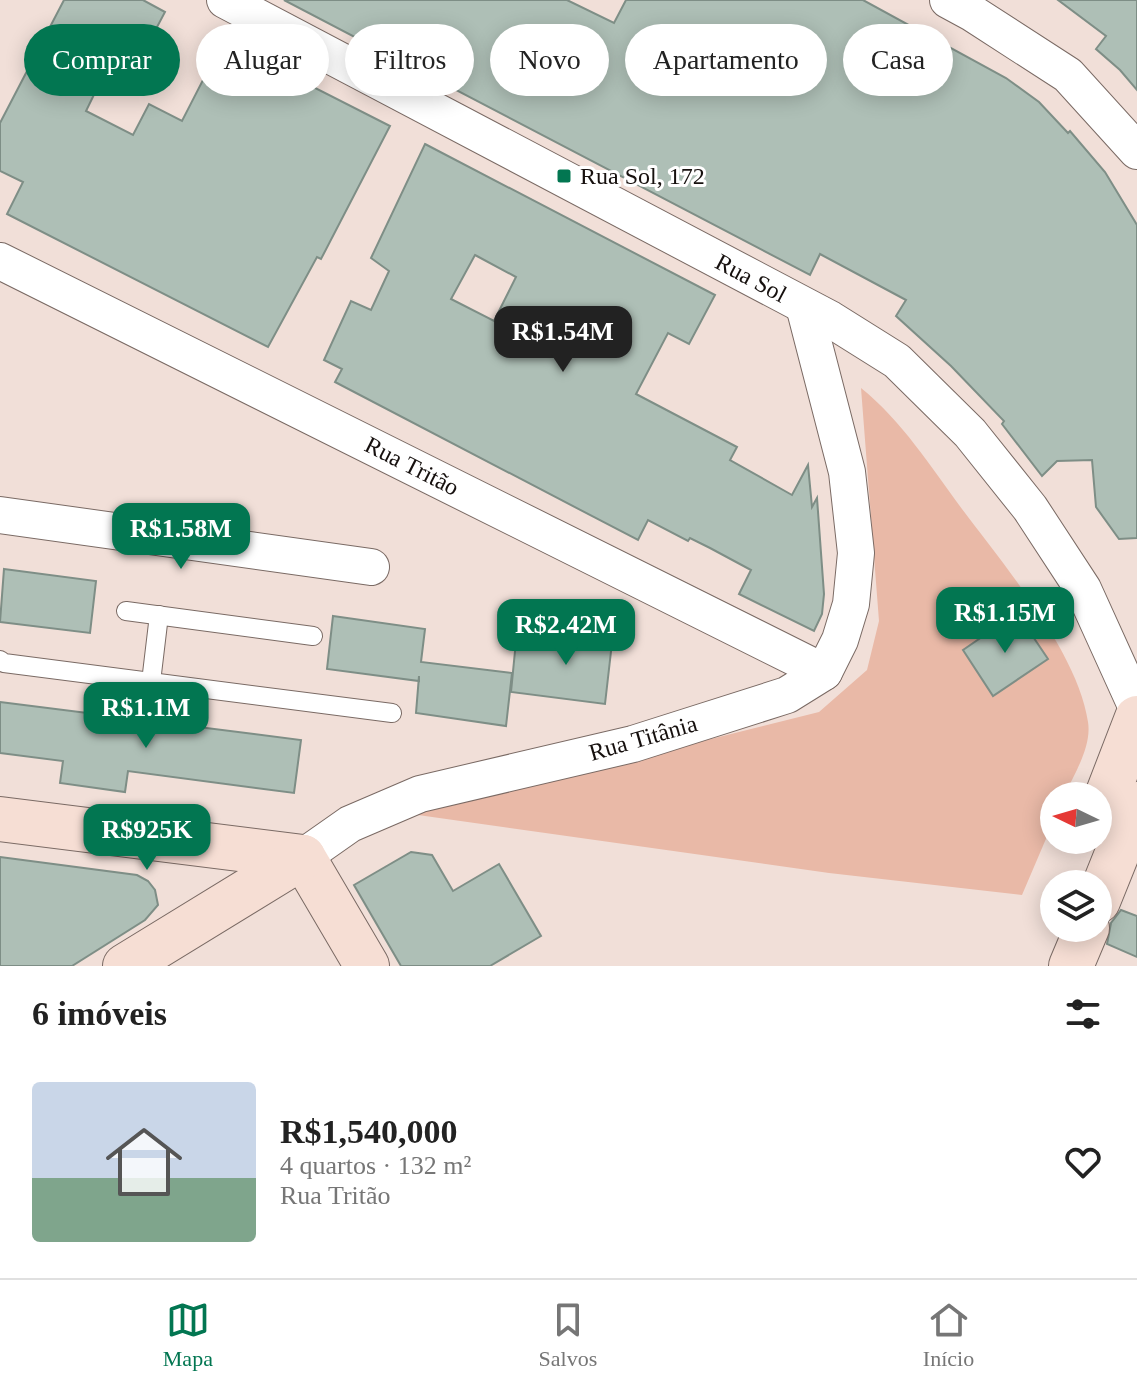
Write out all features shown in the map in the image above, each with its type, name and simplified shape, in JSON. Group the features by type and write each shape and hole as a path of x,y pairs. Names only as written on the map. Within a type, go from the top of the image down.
{"street":[{"name":"Rua Sol","path":"225,0 804,306 897,361 970,433 1030,508 1083,589 1137,708"},
{"path":"948,0 1068,75 1137,151"},
{"name":"Rua Tritão","path":"0,261 824,672"},
{"path":"804,306 847,472 856,553 851,604 840,640 824,672"},
{"path":"0,515 371,567"},
{"name":"Rua Titânia","path":"125,966 303,857 350,824 420,794 633,744 787,695 824,672"},
{"path":"1112,783 1137,718"},
{"path":"1101,870 1137,804"},
{"path":"0,819 303,857 367,966"},
{"path":"1039,966 1049,942"},
{"path":"1071,966 1081,942"}],"lane":[{"path":"126,611 313,636"},
{"path":"151,682 159,615"},
{"path":"0,660 4,663 392,713"}],"shaded area":[{"path":"861,388 890,415 915,445 1017,582 1055,638 1081,695 1089,731 1085,750 1071,782 1040,782 1040,853 1022,895 829,873 411,814 819,712 867,670 879,621"}],"building":[{"path":"64,0 143,0 165,12 159,24 52,24"},
{"path":"284,0 567,0 614,23 626,0 863,0 907,24 843,24 843,96 953,96 953,49 1006,78 1039,102 1068,133 1070,131 1105,172 1137,225 1137,538 1119,539 1096,507 1092,460 1057,461 1042,476 1002,424 1004,421 951,366 896,316 906,300 820,254 810,275 468,96 474,96 474,24 345,24 345,32"},
{"path":"1058,0 1137,0 1137,90 1096,49 1106,36"},
{"path":"24,77 24,96 93,96 86,111 133,135 149,104 182,121 196,94 329,95 390,126 321,259 317,257 268,347 7,214 23,182 0,171 0,123"},
{"path":"425,144 715,295 689,344 668,333 636,394 737,447 730,460 792,495 808,465 812,507 817,498 824,594 822,614 814,631 739,594 751,570 710,548 690,538 688,541 648,520 638,540 335,382 342,369 324,360 351,301 371,310 389,271 371,258","holes":["475,255 516,277 494,321 451,299"]},
{"path":"4,569 96,581 90,633 0,622"},
{"path":"1017,613 1048,659 993,696 963,650"},
{"path":"333,616 425,629 421,662 512,673 506,726 416,713 419,681 327,669"},
{"path":"586,621 614,625 605,704 511,692 516,641 583,649"},
{"path":"0,702 301,740 294,793 128,771 125,792 60,783 63,761 0,753"},
{"path":"411,852 432,855 453,891 499,864 541,936 490,966 401,966 354,885"},
{"path":"0,857 137,875 148,881 155,890 158,905 145,920 72,966 0,966"},
{"path":"1121,910 1137,916 1137,957 1107,944 1112,942 1112,922"}],"place":[{"name":"Rua Sol, 172","path":"564,176"}]}
